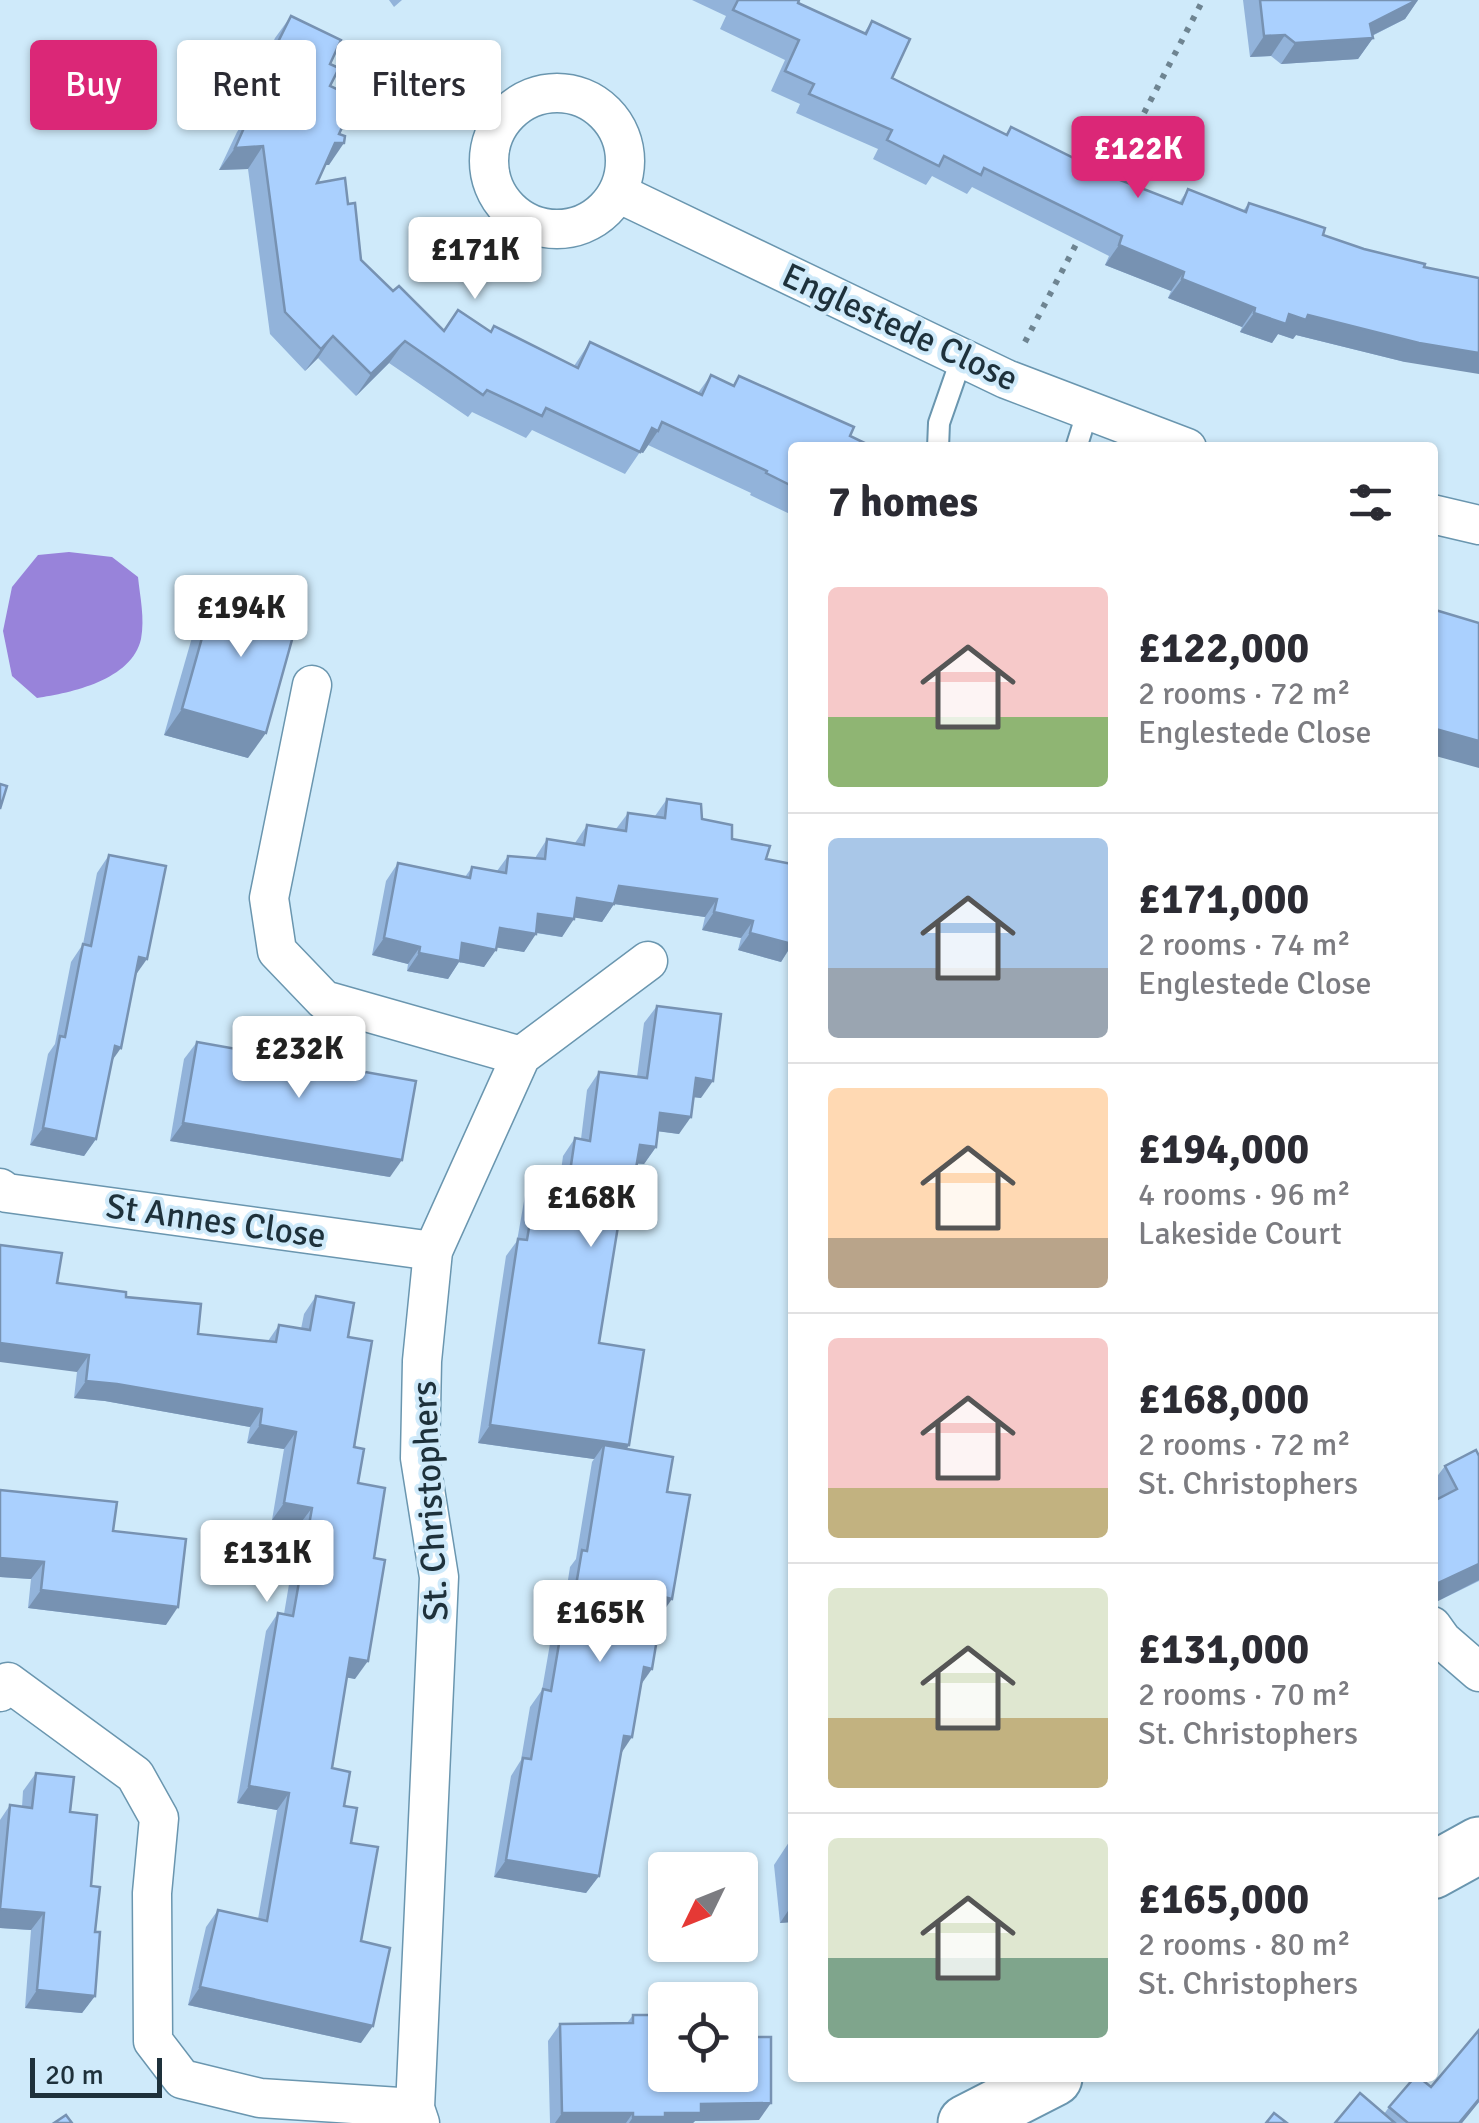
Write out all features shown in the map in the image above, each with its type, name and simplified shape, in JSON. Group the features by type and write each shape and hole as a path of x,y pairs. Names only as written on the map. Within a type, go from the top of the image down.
{"main road":[{"path":"1438,1867 1479,1844"},
{"path":"966,2123 1046,2082"}],"street":[{"name":"Englestede Close","path":"618,193 1006,378 1171,442"},
{"path":"1438,515 1479,525"},
{"path":"312,685 269,898 276,952 324,1000 521,1056"},
{"name":"St. Christophers","path":"417,2116 440,1577 420,1458 422,1361 433,1250 521,1056 648,961"},
{"name":"St Annes Close","path":"0,1188 7,1193 433,1250"},
{"path":"1438,1634 1479,1672"},
{"path":"0,1692 8,1682 135,1775 159,1818 152,1893 152,2040 182,2079 260,2098 417,2116"}],"lane":[{"path":"938,442 939,423 962,357"},
{"path":"1078,442 1088,410"}],"path":[{"path":"1104,189 1203,0"},
{"path":"1006,378 1086,224"}],"shaded area":[{"path":"69,552 112,557 138,577 141,639 126,665 113,674 82,688 37,698 12,676 3,631 12,587 38,555"}],"building":[{"path":"738,0 799,0 798,3 866,34 872,21 910,39 892,78 1007,135 1011,127 1110,176 1182,204 1188,189 1246,212 1249,203 1325,228 1323,235 1364,249 1479,278 1479,353 1419,343 1308,315 1306,320 1289,314 1286,324 1254,313 1255,308 1182,279 1184,272 1119,245 1122,236 984,168 981,175 944,156 939,166 887,140 892,130 809,94 814,84 785,71 799,40 733,10"},
{"path":"1260,0 1417,0 1370,24 1373,38 1295,43 1285,35 1264,36"},
{"path":"291,16 341,40 336,40 330,64 336,67 336,74 330,86 336,89 336,130 345,136 344,143 335,143 317,183 345,178 348,204 355,203 361,260 393,291 399,286 444,331 458,310 491,332 494,326 578,368 590,342 702,395 711,375 734,386 739,376 854,427 850,436 862,442 788,442 788,484 662,422 658,431 652,428 640,452 546,408 542,416 487,390 483,395 405,341 371,374 333,336 321,349 285,312 263,146 235,148 243,130 316,130 316,40 279,40"},
{"path":"216,588 300,611 266,733 182,709"},
{"path":"1438,611 1479,623 1479,741 1438,730"},
{"path":"0,784 7,786 0,809"},
{"path":"667,799 701,804 702,819 732,825 732,839 770,846 766,859 788,863 788,943 750,933 753,921 714,912 717,899 619,886 614,904 577,898 574,919 538,914 536,934 500,928 496,950 462,943 460,961 419,953 420,947 384,938 398,863 470,878 472,867 506,873 508,856 545,859 547,839 584,845 587,825 626,831 628,813 665,818"},
{"path":"109,855 166,866 147,959 139,957 121,1048 115,1046 96,1139 43,1128 60,1036 65,1037 83,944 91,946"},
{"path":"657,1006 721,1014 713,1081 696,1078 691,1117 660,1113 656,1147 640,1145 628,1215 620,1214 599,1343 644,1350 629,1445 490,1425 518,1239 527,1240 539,1167 570,1172 575,1138 590,1141 599,1072 647,1078"},
{"path":"197,1042 416,1081 402,1160 183,1123"},
{"path":"0,1245 62,1253 57,1283 126,1292 126,1297 201,1304 198,1334 276,1342 279,1325 310,1330 316,1296 354,1303 348,1337 372,1341 354,1447 364,1449 358,1483 385,1488 374,1558 385,1560 368,1661 350,1658 332,1768 350,1772 344,1806 357,1808 351,1843 378,1847 361,1941 390,1948 373,2026 200,1987 218,1910 267,1921 289,1793 249,1786 278,1613 293,1616 312,1508 284,1503 296,1432 260,1425 262,1409 86,1381 89,1355 0,1343"},
{"path":"604,1445 673,1457 667,1492 690,1495 672,1599 664,1597 652,1669 644,1667 632,1737 624,1736 599,1876 506,1860 523,1758 531,1759 543,1689 551,1691 563,1620 570,1621 582,1550 587,1551"},
{"path":"1476,1450 1479,1456 1479,1564 1438,1583 1438,1499 1457,1489 1445,1466"},
{"path":"0,1490 117,1502 113,1531 186,1539 178,1607 41,1590 44,1562 0,1558"},
{"path":"36,1773 74,1777 70,1812 97,1815 91,1886 100,1887 95,1996 37,1990 44,1913 0,1909 10,1805 32,1808"},
{"path":"633,2015 648,2015 648,2092 758,2092 758,2037 771,2037 771,2103 701,2104 701,2113 665,2113 665,2117 562,2113 560,2024 633,2023"},
{"path":"1479,2030 1479,2099 1459,2123 1408,2123 1389,2107 1411,2082 1425,2082 1431,2087"},
{"path":"1360,2093 1395,2123 1335,2123"},
{"path":"1274,2113 1287,2123 1266,2123"},
{"path":"66,2115 72,2123 54,2123"}]}
